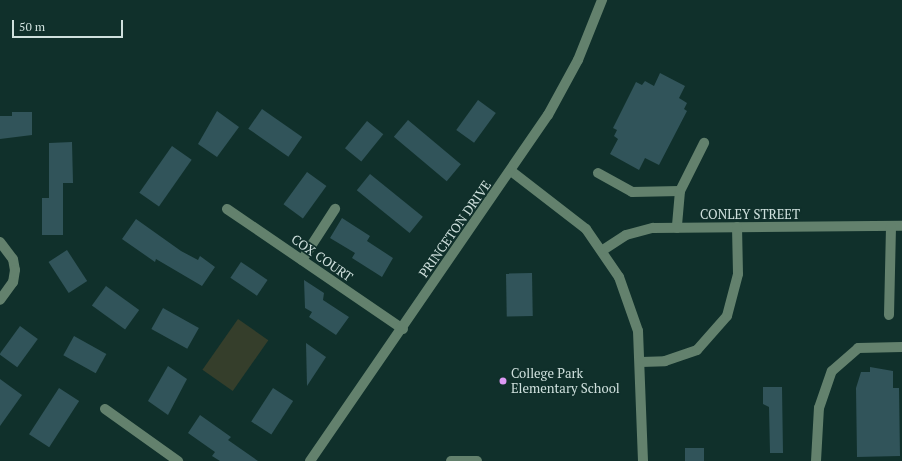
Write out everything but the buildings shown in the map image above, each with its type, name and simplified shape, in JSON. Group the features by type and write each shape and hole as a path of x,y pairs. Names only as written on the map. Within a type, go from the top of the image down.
{"street":[{"name":"PRINCETON DRIVE","path":"310,461 511,171 548,115 574,67 602,0"},
{"path":"677,228 680,192 704,143"},
{"path":"511,171 565,211 603,250 631,304 641,362 643,461"},
{"path":"598,173 632,192 680,192"},
{"name":"COX COURT","path":"227,209 402,329"},
{"path":"302,260 335,209"},
{"path":"889,315 891,226"},
{"name":"CONLEY STREET","path":"603,250 639,230 737,227 902,226"},
{"path":"641,362 665,361 697,350 727,316 738,274 737,227"},
{"path":"0,242 13,259 15,270 13,282 0,300"},
{"path":"816,461 820,408 832,371 858,348 902,347"},
{"path":"105,409 178,461"},
{"path":"451,461 477,461"}],"green space":[{"path":"238,319 268,340 233,391 202,370"}],"place":[{"name":"College Park Elementary School","path":"503,381"}]}
